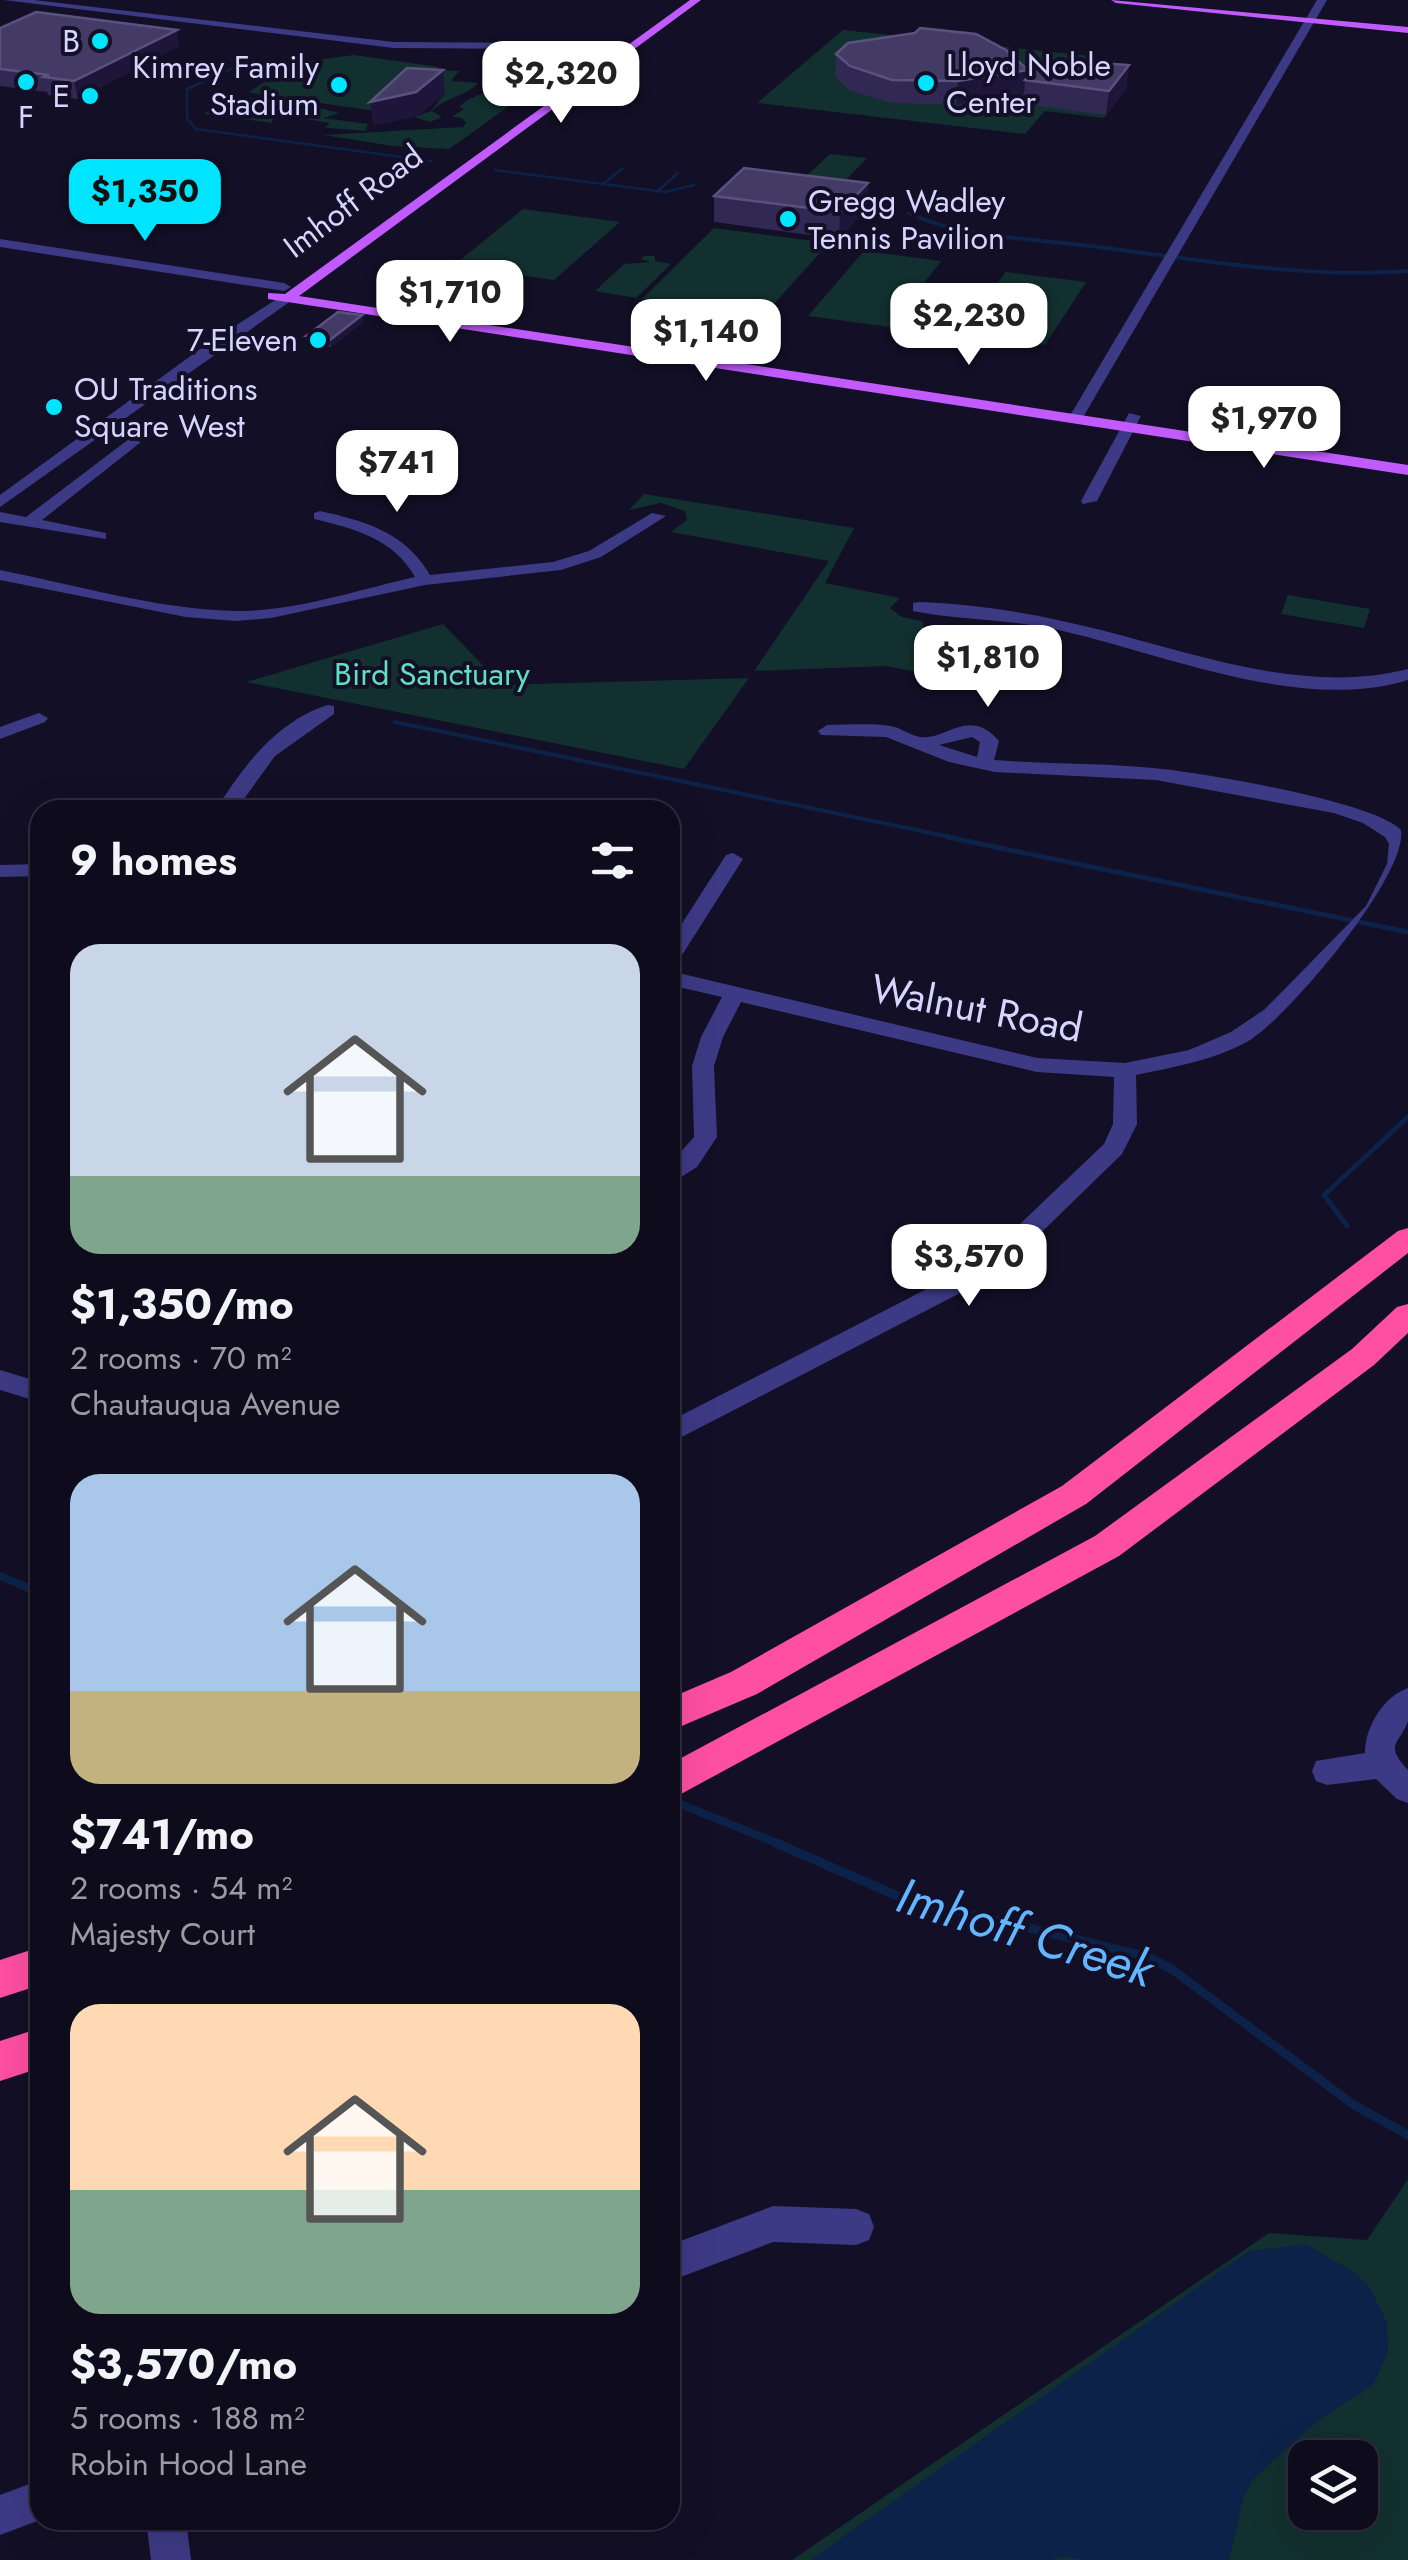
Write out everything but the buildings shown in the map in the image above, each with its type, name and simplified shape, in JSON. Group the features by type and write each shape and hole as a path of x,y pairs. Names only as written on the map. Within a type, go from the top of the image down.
{"highway":[{"path":"680,1711 744,1683 1074,1495 1408,1238"},
{"path":"680,1778 1106,1546 1363,1357 1408,1315"},
{"path":"0,1979 30,1969"},
{"path":"0,2061 30,2051"}],"main road":[{"name":"Imhoff Road","path":"282,293 675,0"},
{"name":"Imhoff Road","path":"282,293 302,290 696,0"},
{"path":"1116,0 1311,17 1329,15 1408,27"},
{"path":"1171,0 1311,17"},
{"path":"302,290 1078,413"},
{"path":"282,293 1130,421 1408,458"},
{"path":"1130,421 1408,470"}],"street":[{"path":"9,0 380,44 542,46 623,54"},
{"path":"1078,413 1322,0"},
{"path":"1281,72 1308,47 1329,15"},
{"path":"0,243 282,293"},
{"path":"0,253 282,293"},
{"name":"Imhoff Road","path":"0,502 282,293"},
{"path":"1090,500 1130,421"},
{"path":"29,522 134,442"},
{"path":"72,449 114,458"},
{"path":"320,516 363,526 391,538 410,555 426,580"},
{"path":"0,575 186,612 236,616 288,611 426,580 554,567 595,554 658,516"},
{"path":"0,517 100,536"},
{"path":"919,607 959,608 1060,626 1167,654 1324,683 1389,682 1408,674"},
{"path":"1389,682 1408,692"},
{"path":"232,800 249,770 268,749 328,710"},
{"path":"0,733 39,718"},
{"name":"Walnut Road","path":"680,980 1037,1065 1124,1070 1195,1056 1240,1037 1273,1014 1375,909 1392,880 1403,840 1356,813 1211,782 1156,774 1044,771 984,764 875,729 827,731"},
{"path":"925,744 956,732 979,732 990,742 984,764"},
{"path":"680,942 733,860"},
{"path":"0,870 30,870"},
{"path":"680,1168 694,1157 706,1138 704,1063 715,1030 735,994"},
{"path":"680,1428 956,1285 1008,1250 1114,1148 1125,1124 1124,1070"},
{"path":"0,1380 30,1389"},
{"path":"1408,1702 1383,1727 1379,1744 1383,1764 1408,1789"},
{"path":"1326,1771 1383,1764"},
{"path":"680,2259 773,2224 856,2227"},
{"path":"0,2515 30,2504"},
{"path":"167,2530 171,2560"}],"green space":[{"path":"843,30 1091,56 1073,79 1128,85 1104,118 1045,111 1025,134 757,103"},
{"name":"Kimrey Family Stadium","path":"354,55 459,71 451,81 478,83 438,106 432,111 442,117 430,122 414,117 431,111 444,94 376,111 320,103 312,106 339,113 323,118 368,124 366,131 329,128 325,127 330,123 282,115 273,123 205,114 210,106 256,97 290,103 265,120 297,101 249,92 293,63"},
{"path":"513,78 543,82 449,149 393,146 323,135 463,127 466,123 462,118 452,117 464,109 459,107"},
{"path":"830,154 867,158 837,189 798,184"},
{"path":"523,209 620,222 554,280 453,266"},
{"path":"714,228 829,243 764,315 642,299"},
{"path":"864,251 941,261 890,327 808,316"},
{"path":"655,256 655,261 671,264 636,298 595,291 624,264 650,262 641,259"},
{"path":"1006,272 1086,282 1045,345 960,333"},
{"path":"644,494 854,528 825,583 900,598 890,608 902,617 922,621 939,677 887,666 754,671 829,561 671,532 687,520 685,511 661,503 629,510"},
{"path":"1288,595 1370,609 1364,628 1281,614"},
{"name":"Bird Sanctuary","path":"443,624 502,685 749,678 684,769 246,682"},
{"path":"1408,2179 1408,2560 792,2560 1269,2233 1367,2240"}],"water":[{"path":"1306,2244 1355,2273 1369,2286 1387,2322 1388,2353 1373,2385 1320,2419 1297,2440 1288,2440 1288,2448 1254,2478 1244,2496 1229,2560 1082,2560 1066,2556 1049,2560 810,2560 1249,2251"}],"waterway":[{"path":"233,68 187,89 187,118 196,129 431,161"},
{"path":"604,183 623,168"},
{"path":"495,170 665,192 694,185"},
{"path":"659,190 678,173"},
{"path":"908,213 916,217"},
{"path":"911,214 973,233 1245,266 1327,272 1408,271"},
{"path":"395,722 960,839"},
{"path":"947,837 1408,932"},
{"path":"1347,1226 1324,1195 1408,1117"},
{"name":"Imhoff Creek","path":"0,1576 30,1589"},
{"name":"Imhoff Creek","path":"680,1804 782,1845"},
{"name":"Imhoff Creek","path":"776,1843 900,1897 1149,1957 1173,1970 1354,2105 1408,2135"}],"place":[{"name":"B","path":"100,41"},
{"name":"F","path":"26,82"},
{"name":"Lloyd Noble Center","path":"926,83"},
{"name":"Kimrey Family Stadium","path":"339,85"},
{"name":"E","path":"90,96"},
{"name":"Gregg Wadley Tennis Pavilion","path":"788,219"},
{"name":"7-Eleven","path":"318,340"},
{"name":"OU Traditions Square West","path":"54,407"}]}
